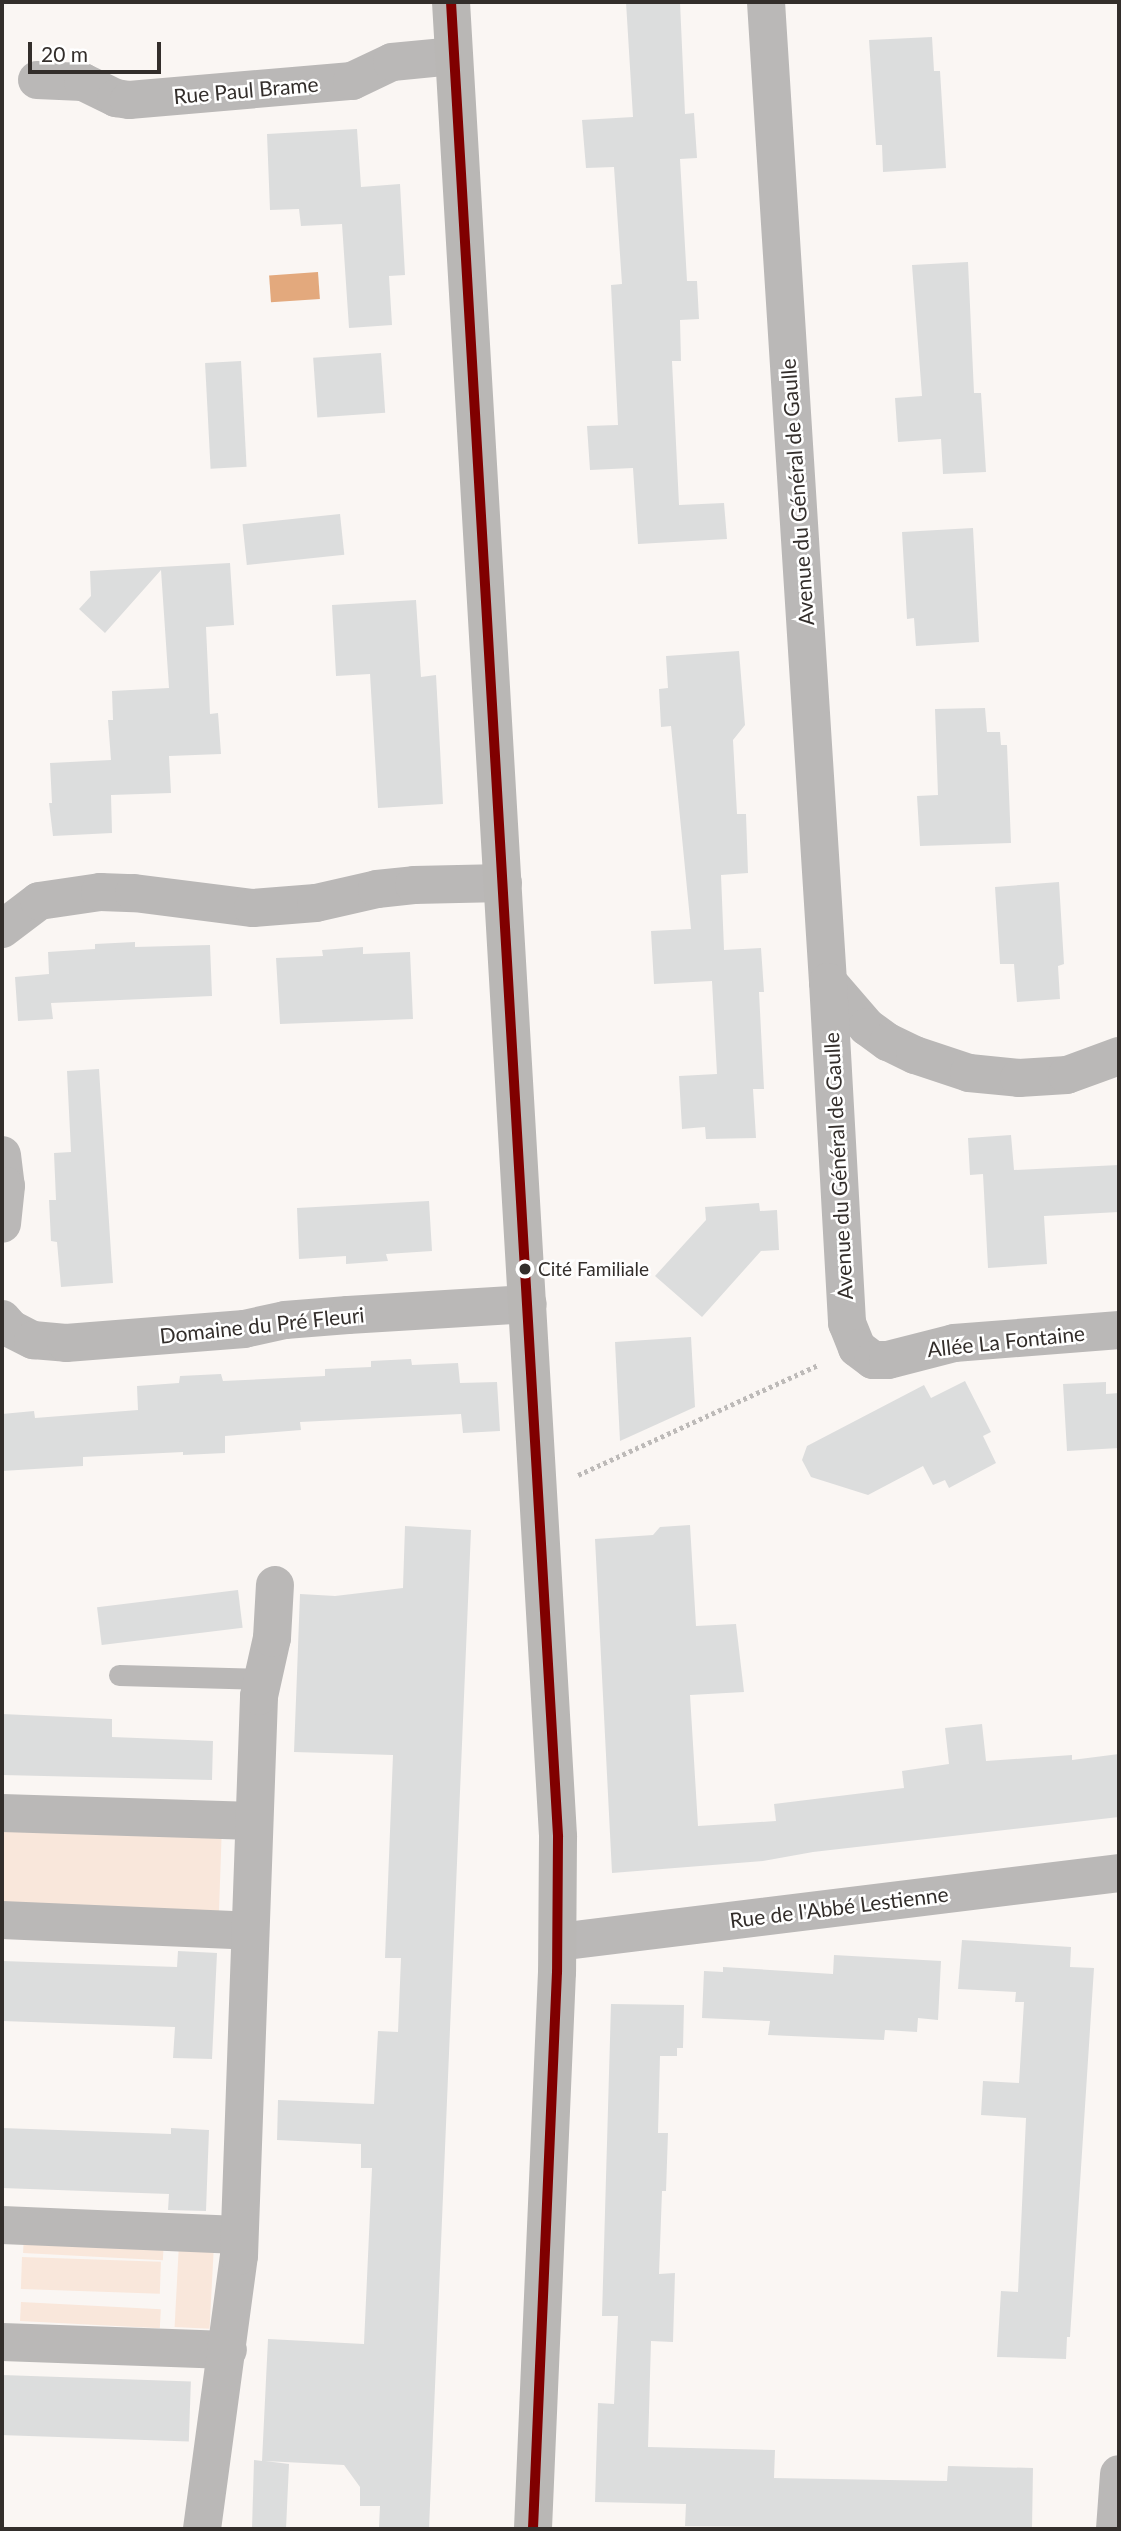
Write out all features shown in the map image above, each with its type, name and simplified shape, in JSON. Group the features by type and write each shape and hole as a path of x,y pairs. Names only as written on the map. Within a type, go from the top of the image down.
{"street":[{"path":"451,2 540,1493 558,1838 558,1942 533,2529"},
{"name":"Avenue du Général de Gaulle","path":"766,2 847,1323 857,1348"},
{"name":"Rue Paul Brame","path":"37,80 82,82 116,98 129,100 352,81 392,62 453,56"},
{"path":"2,929 39,901 100,892 263,908 316,903 414,885 503,883"},
{"name":"Avenue du Général de Gaulle","path":"828,982 849,1009 888,1042 915,1055 969,1073 1019,1078 1067,1075 1119,1056"},
{"path":"2,1155 6,1186 2,1224"},
{"name":"Domaine du Pré Fleuri","path":"2,1319 11,1329 33,1340 66,1343 244,1329 285,1320 528,1304"},
{"name":"Allée La Fontaine","path":"857,1348 873,1360 888,1360 954,1343 1119,1330"},
{"path":"202,2529 228,2350 239,2235 261,1679 272,1637 275,1585"},
{"path":"2,1813 254,1821"},
{"name":"Rue de l'Abbé Lestienne","path":"558,1942 1119,1873"},
{"path":"2,1920 250,1931"},
{"path":"2,2225 239,2235"},
{"path":"2,2342 228,2350"},
{"path":"1115,2529 1119,2474"}],"lane":[{"path":"119,1675 261,1679"}],"path":[{"path":"540,1493 857,1348"}],"shaded area":[{"path":"318,272 320,299 271,302 269,275"},
{"path":"2,1821 222,1829 219,1917 2,1909"},
{"path":"24,2235 164,2242 163,2260 23,2253"},
{"path":"179,2243 214,2245 210,2329 175,2327"},
{"path":"22,2257 161,2262 160,2294 21,2289"},
{"path":"21,2302 161,2309 160,2328 20,2321"}],"building":[{"path":"626,2 680,2 685,114 694,113 697,158 680,159 687,281 697,281 699,319 680,320 681,361 672,361 679,505 724,503 727,539 638,544 633,468 590,470 587,426 618,425 611,285 622,284 614,167 586,168 582,120 633,117"},
{"path":"932,37 934,71 940,71 946,168 883,172 882,145 876,145 869,40"},
{"path":"357,129 361,187 400,184 405,275 389,276 392,325 349,328 342,224 301,226 299,209 270,210 267,134"},
{"path":"968,262 974,393 981,393 986,472 943,474 941,439 898,442 895,398 922,396 912,265"},
{"path":"381,353 385,413 317,418 313,358"},
{"path":"241,361 247,467 211,469 205,363"},
{"path":"340,514 344,555 247,565 243,524"},
{"path":"973,528 979,642 916,646 914,618 907,619 902,532"},
{"path":"230,563 234,625 206,627 210,714 218,713 221,754 169,756 171,793 111,795 112,833 53,836 49,803 52,803 50,763 111,760 108,720 113,720 112,691 169,688 161,570 105,633 79,609 91,596 90,571"},
{"path":"416,600 421,677 436,675 443,804 378,808 370,674 336,676 332,605"},
{"path":"739,651 745,725 733,740 737,814 746,814 748,873 721,875 724,950 761,948 764,992 759,992 764,1089 753,1089 756,1138 706,1139 705,1127 682,1129 679,1076 717,1074 712,981 654,984 651,931 691,929 671,726 661,727 659,689 668,688 666,656"},
{"path":"985,708 987,732 1000,732 1001,745 1007,745 1011,843 920,846 917,796 938,795 935,709"},
{"path":"1059,882 1064,964 1058,966 1060,999 1017,1002 1014,964 1000,964 995,887"},
{"path":"135,942 135,947 210,945 212,996 51,1003 53,1019 18,1021 15,977 49,974 48,952 95,949 95,944"},
{"path":"363,947 363,954 410,952 413,1019 280,1024 276,958 323,956 322,950"},
{"path":"99,1069 113,1283 61,1287 57,1242 51,1241 49,1200 56,1200 54,1153 71,1152 67,1071"},
{"path":"1011,1135 1014,1170 1119,1165 1119,1212 1044,1216 1047,1264 988,1268 983,1174 970,1175 968,1138"},
{"path":"429,1201 432,1251 386,1254 388,1261 346,1264 346,1256 299,1259 297,1208"},
{"path":"759,1203 760,1211 777,1210 779,1250 761,1251 702,1317 655,1276 706,1220 705,1207"},
{"path":"691,1337 695,1407 620,1441 615,1342"},
{"path":"411,1359 412,1365 458,1363 460,1383 497,1382 500,1431 463,1433 461,1414 300,1422 301,1430 225,1436 225,1453 183,1455 183,1452 83,1457 83,1466 2,1471 2,1414 34,1411 35,1418 138,1410 137,1386 179,1383 180,1376 221,1374 223,1381 325,1376 325,1369 371,1367 371,1361"},
{"path":"965,1381 991,1432 983,1436 996,1463 949,1488 945,1480 933,1485 923,1466 868,1495 811,1477 802,1460 807,1446 924,1385 931,1398"},
{"path":"1106,1382 1106,1394 1119,1393 1119,1448 1067,1451 1063,1384"},
{"path":"690,1525 696,1626 736,1624 744,1692 690,1695 698,1826 776,1821 774,1804 904,1788 902,1771 949,1764 945,1728 982,1724 986,1761 1072,1755 1072,1760 1119,1754 1119,1817 813,1852 763,1861 612,1873 595,1539 653,1535 660,1527"},
{"path":"405,1526 471,1530 429,2529 379,2527 380,2506 360,2506 360,2487 344,2465 265,2461 289,2464 286,2529 252,2529 254,2460 262,2461 268,2339 364,2344 372,2168 361,2168 361,2144 277,2140 278,2100 374,2104 378,2031 398,2032 401,1958 385,1958 393,1755 294,1752 300,1594 335,1596 403,1588"},
{"path":"238,1590 243,1628 102,1645 97,1607"},
{"path":"2,1714 112,1719 112,1737 213,1741 212,1780 2,1775"},
{"path":"962,1940 1071,1947 1070,1967 1094,1968 1070,2337 1067,2337 1066,2359 997,2357 1001,2291 1018,2292 1026,2118 981,2115 983,2081 1019,2083 1024,2002 1015,2002 1016,1992 958,1989"},
{"path":"178,1951 217,1953 212,2059 173,2058 175,2027 2,2021 2,1961 177,1967"},
{"path":"834,1955 941,1961 938,2020 918,2018 917,2032 885,2030 884,2040 768,2035 770,2021 702,2018 704,1971 723,1972 723,1967 833,1974"},
{"path":"611,2004 684,2005 683,2048 677,2048 677,2056 660,2056 658,2133 668,2133 666,2191 662,2191 659,2274 675,2273 673,2342 651,2341 648,2447 775,2450 774,2478 947,2481 948,2466 1033,2468 1032,2529 685,2526 686,2504 595,2502 598,2403 614,2404 618,2316 602,2316"},
{"path":"2,2128 171,2134 171,2128 209,2130 206,2211 168,2210 169,2194 2,2188"},
{"path":"2,2375 191,2382 189,2442 2,2435"}],"transit line":[{"path":"451,2 558,1837 557,1972 533,2529"}],"place":[{"name":"Cité Familiale","path":"525,1269"}]}
